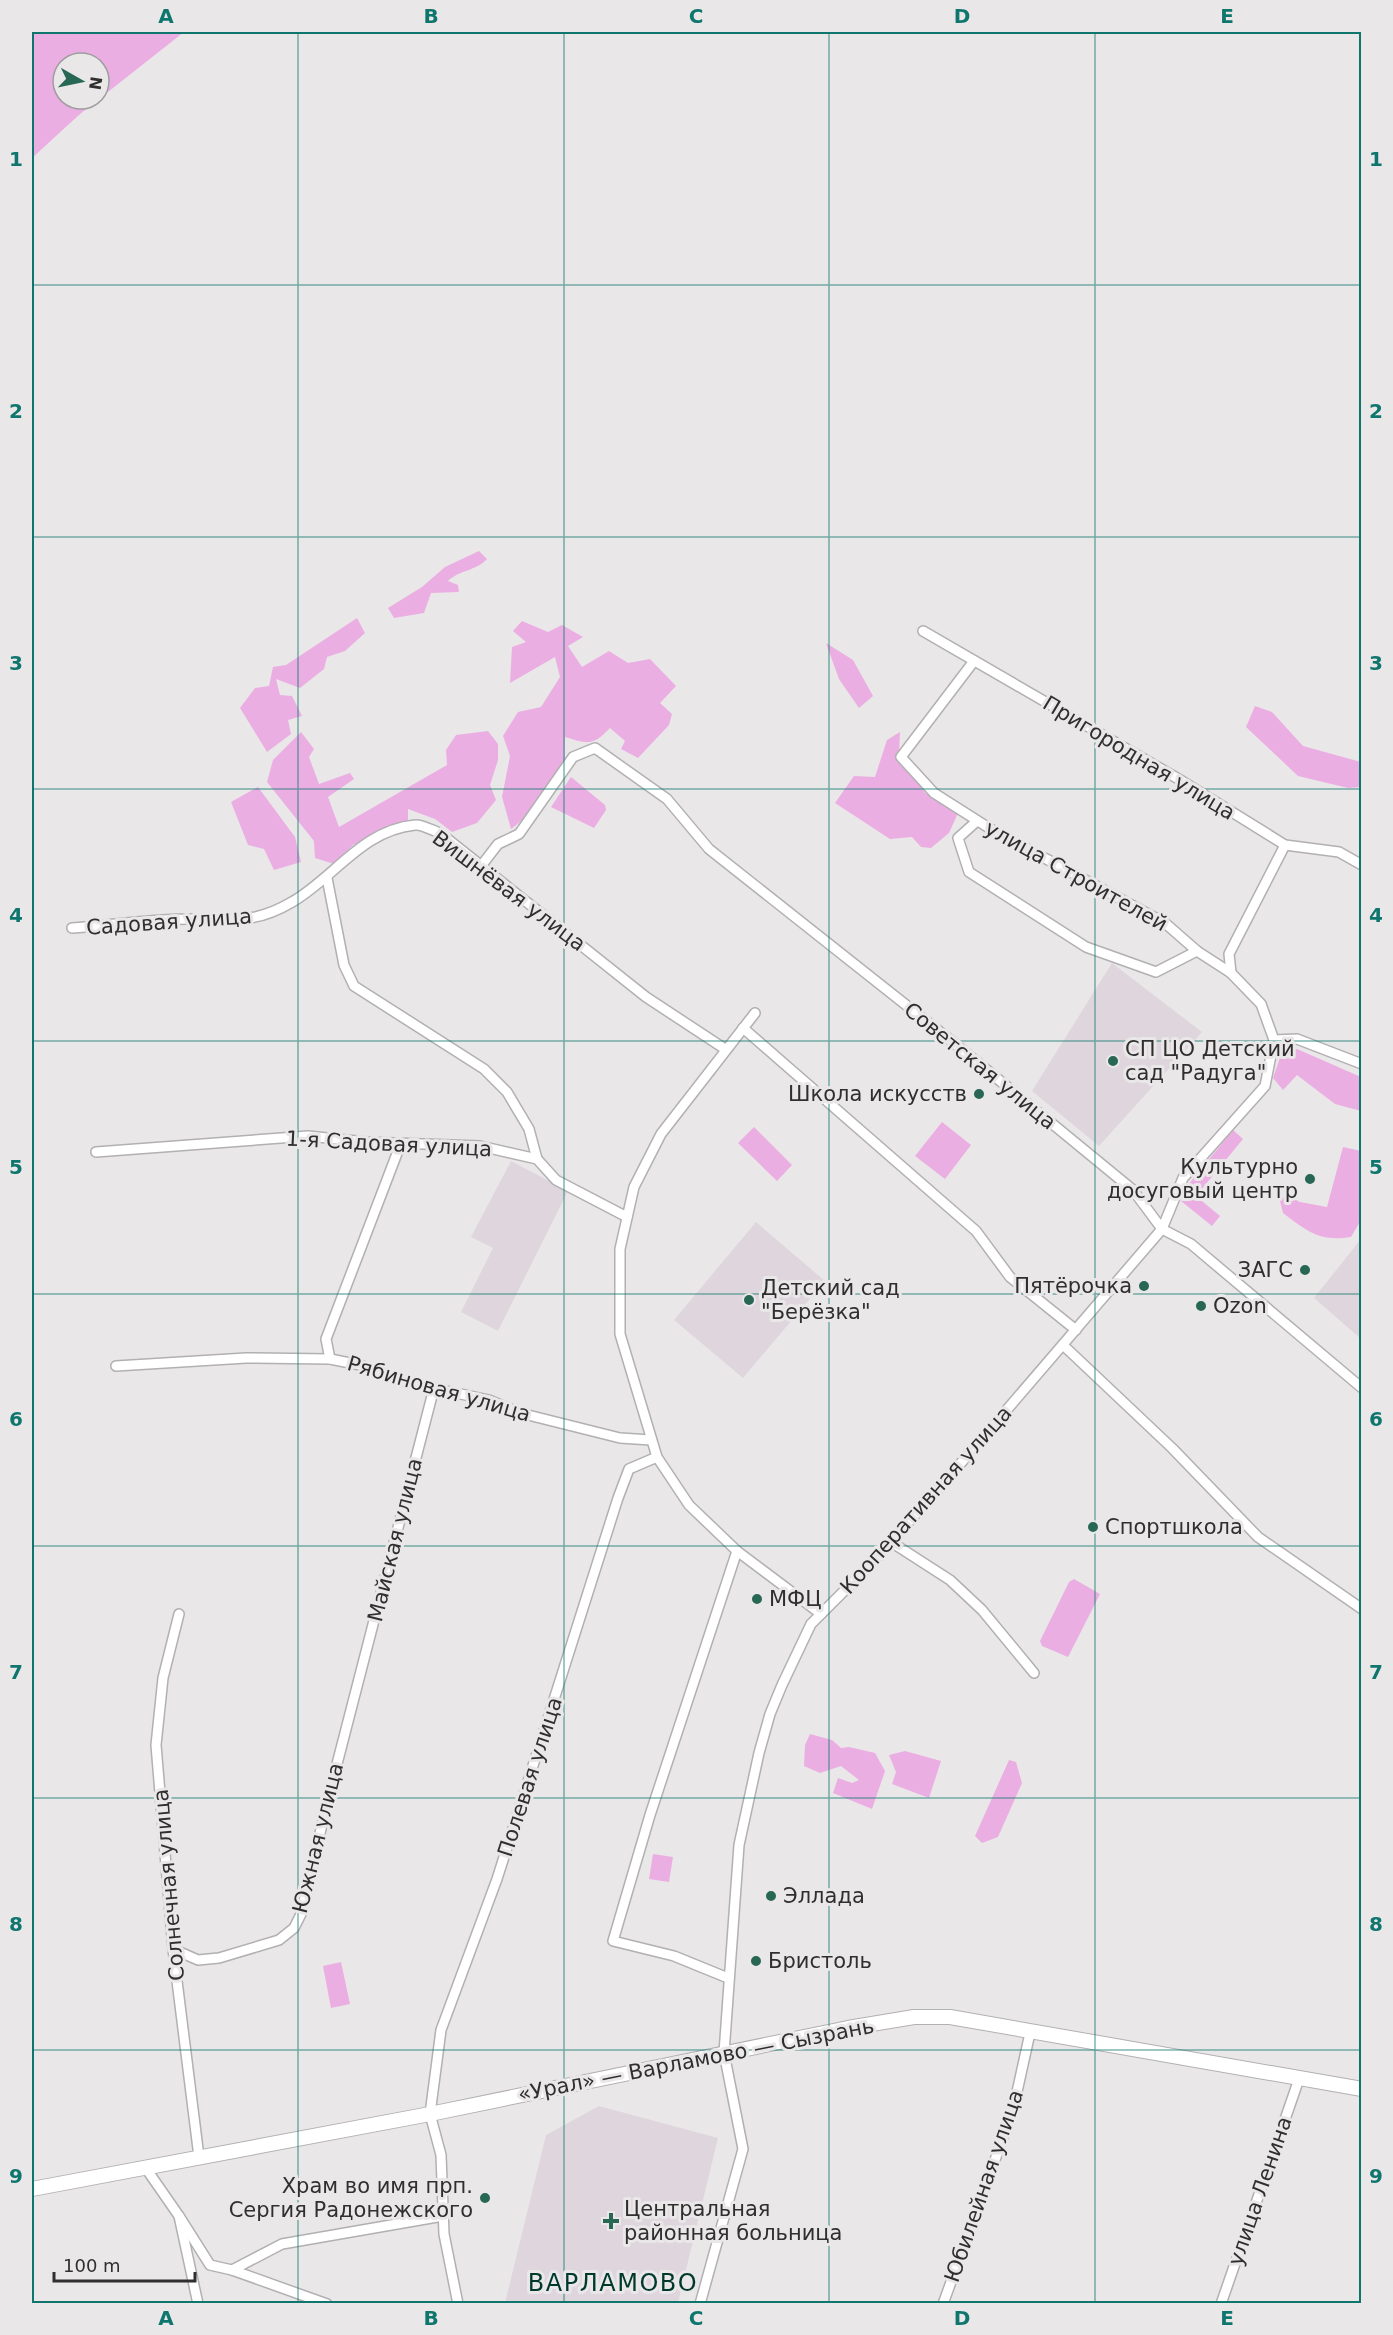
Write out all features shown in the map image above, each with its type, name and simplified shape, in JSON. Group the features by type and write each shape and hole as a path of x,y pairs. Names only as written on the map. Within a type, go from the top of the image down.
{"main road":[{"name":"«Урал» — Варламово — Сызрань","path":"32,2188 430,2114 724,2053 914,2017 950,2017 1362,2089"}],"street":[{"name":"Пригородная улица","path":"923,631 1182,781 1285,845 1339,852 1362,865"},
{"name":"улица Строителей","path":"975,661 901,757 934,793 977,821 1165,923 1197,951 1232,973 1261,1004 1274,1040"},
{"name":"Советская улица","path":"481,866 498,844 519,834 573,757 595,748 667,798 709,849 949,1040 1132,1191 1162,1229 1191,1244 1362,1388"},
{"path":"977,821 958,838 969,872 1086,947 1156,972 1197,951"},
{"name":"Вишнёвая улица","path":"327,878 358,847 390,832 416,825 440,833 646,997 725,1050"},
{"path":"1232,973 1229,954 1285,845"},
{"path":"327,878 344,965 354,986 484,1069 507,1092 529,1129 537,1159 556,1180 627,1217"},
{"name":"Садовая улица","path":"72,928 191,919 253,920 292,903 327,878"},
{"path":"755,1014 661,1134 634,1186 620,1249 620,1334 657,1457 688,1505 737,1551 821,1614"},
{"path":"743,1028 976,1231 1010,1277 1076,1330"},
{"path":"1274,1040 1297,1039 1362,1064"},
{"name":"Кооперативная улица","path":"700,2304 742,2149 724,2053 739,1845 759,1753 770,1714 782,1685 811,1624 891,1542 1162,1229 1183,1178 1265,1086 1274,1040"},
{"name":"1-я Садовая улица","path":"96,1152 308,1136 480,1146 537,1159"},
{"path":"330,1359 326,1339 401,1143"},
{"path":"1063,1345 1172,1448 1258,1537 1362,1610"},
{"name":"Рябиновая улица","path":"116,1366 246,1358 330,1359 360,1365 409,1383 489,1400 520,1413 620,1438 651,1440"},
{"name":"Майская улица","path":"356,1691 434,1388"},
{"name":"Полевая улица","path":"430,2114 441,2030 497,1879 618,1498 629,1469 657,1457"},
{"path":"891,1542 950,1580 982,1610 1034,1673"},
{"path":"728,1978 674,1956 613,1941 650,1815 737,1551"},
{"name":"Солнечная улица","path":"179,1614 163,1678 156,1745 173,1949 199,2157"},
{"name":"Южная улица","path":"173,1949 198,1960 219,1958 279,1940 294,1928 302,1914 328,1795 356,1691"},
{"name":"Юбилейная улица","path":"943,2304 1013,2110 1030,2032"},
{"name":"улица Ленина","path":"1221,2304 1299,2079"},
{"path":"430,2114 441,2155 444,2234 458,2304"},
{"path":"145,2167 210,2265 232,2270 327,2304"},
{"path":"179,2216 198,2304"},
{"path":"232,2270 282,2244 444,2216"}],"shaded area":[{"path":"32,32 184,32 111,90 111,51 51,51 51,111 84,111 32,158"},
{"path":"479,551 487,559 483,563 448,581 458,585 459,592 431,593 424,613 394,618 388,608 422,587 445,567"},
{"path":"357,618 365,633 345,651 327,657 324,669 300,688 276,679 280,695 292,696 302,716 288,720 291,734 267,752 240,708 255,688 269,686 273,667 286,665"},
{"path":"522,621 548,632 562,625 583,637 568,646 582,667 609,651 628,663 650,659 676,686 660,703 672,714 669,725 638,758 621,749 625,741 610,728 599,738 590,742 565,737 565,763 529,815 511,829 502,797 510,756 503,736 518,712 541,707 560,677 555,657 510,683 512,647 526,642 513,631"},
{"path":"826,643 853,660 873,696 859,708 839,679"},
{"path":"1255,706 1272,712 1303,746 1361,762 1361,787 1348,788 1298,776 1246,727"},
{"path":"488,731 498,744 498,760 490,785 496,800 477,823 452,832 435,819 408,809 408,821 353,845 334,864 315,858 314,841 267,782 273,760 301,732 314,749 309,757 319,784 350,773 354,779 328,797 339,827 447,765 446,750 456,735"},
{"path":"900,732 899,755 925,793 958,813 949,833 931,848 921,847 912,837 890,839 835,803 854,776 875,777 887,740"},
{"path":"571,777 605,805 606,810 594,828 551,807"},
{"path":"258,787 295,837 301,862 274,870 264,849 248,845 231,802"},
{"name":"СП ЦО Детский сад \"Радуга\"","path":"1112,963 1202,1032 1099,1146 1032,1091"},
{"path":"1283,1049 1297,1049 1361,1077 1361,1111 1335,1104 1297,1075 1283,1090 1273,1078"},
{"path":"942,1122 971,1145 945,1179 915,1156"},
{"path":"754,1127 792,1165 777,1181 738,1143"},
{"path":"1233,1130 1243,1139 1201,1190 1179,1196"},
{"path":"1343,1147 1361,1151 1361,1220 1351,1237 1330,1238 1314,1234 1283,1213 1280,1201 1286,1195 1300,1202 1327,1207"},
{"path":"511,1161 568,1191 498,1331 461,1312 493,1248 471,1237"},
{"path":"1197,1197 1220,1216 1212,1226 1181,1201"},
{"name":"Детский сад \"Берёзка\"","path":"756,1222 825,1281 743,1378 674,1320"},
{"path":"1361,1239 1361,1339 1314,1298"},
{"path":"1074,1579 1100,1594 1068,1657 1042,1646 1040,1641 1069,1582"},
{"path":"810,1734 832,1740 841,1748 849,1747 875,1753 885,1771 872,1809 833,1793 838,1778 852,1783 859,1780 841,1766 820,1773 804,1766 805,1745"},
{"path":"905,1751 941,1761 929,1798 892,1784 896,1772 889,1755"},
{"path":"1009,1760 1016,1762 1022,1783 998,1837 982,1843 975,1836"},
{"path":"653,1854 673,1857 669,1882 649,1879"},
{"path":"341,1962 350,2004 331,2008 323,1966"},
{"name":"Центральная районная больница","path":"599,2106 718,2138 678,2303 505,2303 546,2135"}],"place":[{"name":"СП ЦО Детский сад \"Радуга\"","path":"1113,1061"},
{"name":"Школа искусств","path":"979,1094"},
{"name":"Культурно досуговый центр","path":"1310,1179"},
{"name":"ЗАГС","path":"1305,1270"},
{"name":"Пятёрочка","path":"1144,1286"},
{"name":"Детский сад \"Берёзка\"","path":"749,1300"},
{"name":"Ozon","path":"1201,1306"},
{"name":"Спортшкола","path":"1093,1527"},
{"name":"МФЦ","path":"757,1599"},
{"name":"Эллада","path":"771,1896"},
{"name":"Бристоль","path":"756,1961"},
{"name":"Храм во имя прп. Сергия Радонежского","path":"485,2198"},
{"name":"Центральная районная больница","path":"611,2221"}],"district":[{"name":"ВАРЛАМОВО","path":"613,2283"}]}
